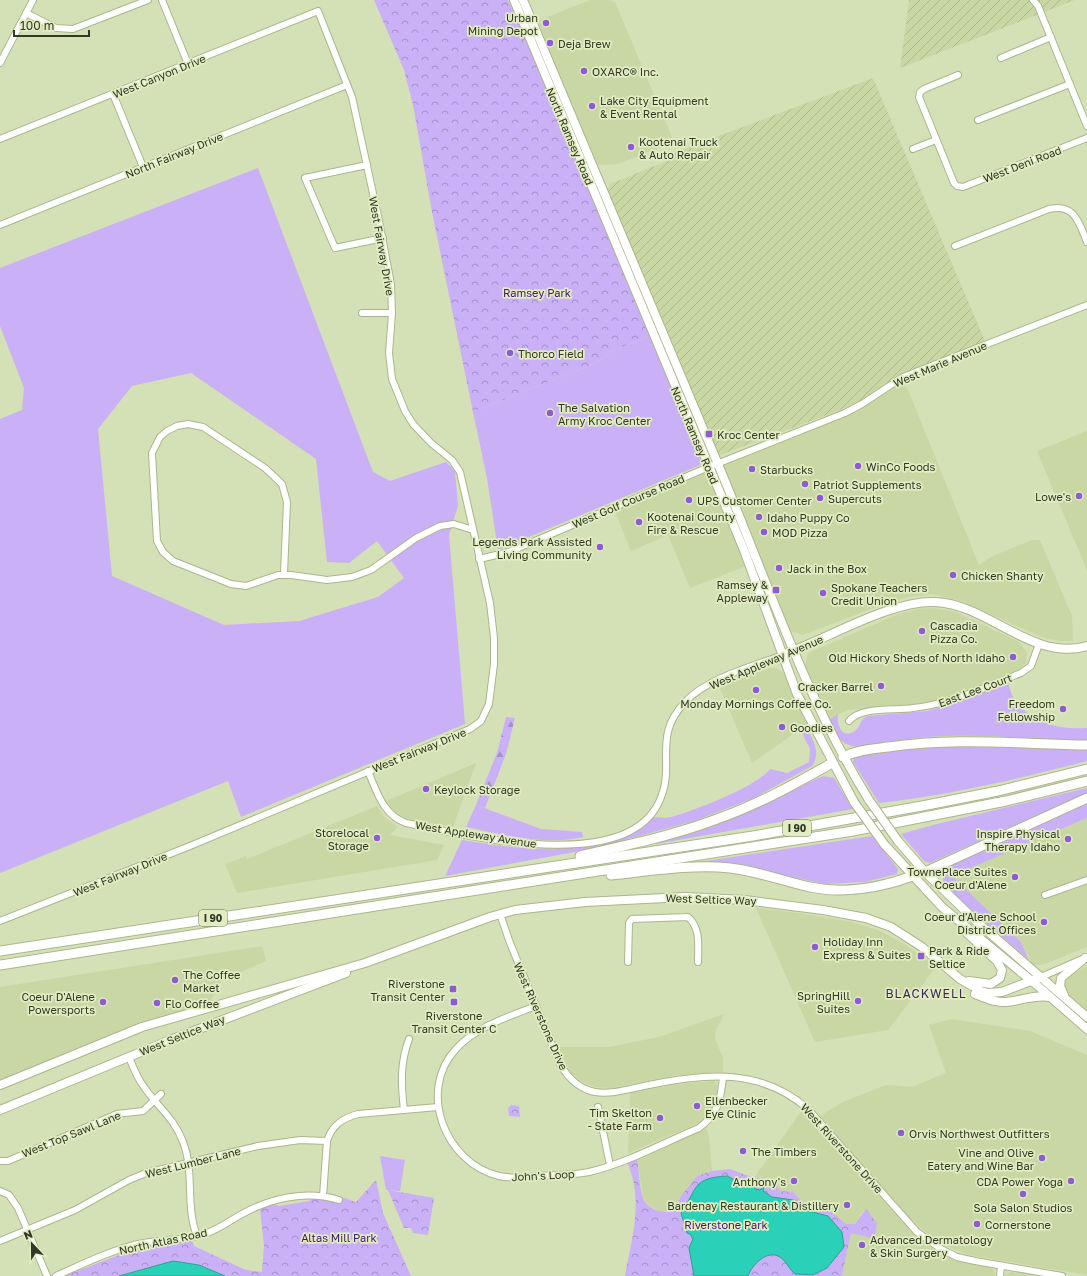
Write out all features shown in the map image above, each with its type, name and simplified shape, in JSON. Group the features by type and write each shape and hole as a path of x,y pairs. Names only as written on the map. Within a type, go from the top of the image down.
{"highway":[{"path":"844,757 850,754 872,750 933,742 996,741 1087,745"},
{"name":"I 90","path":"505,873 667,835 717,819 760,801 832,763"},
{"name":"I 90","path":"0,951 753,836 895,812 998,791 1087,769"},
{"name":"I 90","path":"0,964 853,831 1006,801 1087,781"},
{"path":"925,872 1087,798"},
{"path":"536,881 574,879 684,868 717,867 740,869 811,887 846,890 867,888 912,876"}],"main road":[{"name":"North Ramsey Road","path":"514,0 744,550 797,694 832,763 854,802 884,844 942,907"},
{"name":"North Ramsey Road","path":"523,0 717,464 809,689 844,757 869,800 898,841 925,872 977,922 1087,1017"},
{"name":"West Appleway Avenue","path":"783,655 891,610 925,602 947,603 970,610 1039,644 1057,648 1081,648 1087,646"},
{"path":"832,763 844,757"},
{"path":"912,876 925,872"},
{"name":"West Seltice Way","path":"0,1085 142,1027 365,963 500,914 585,902 656,897 712,898 787,904 866,918 891,927 922,947 960,978 981,991 994,993 1008,990 1041,976"},
{"path":"942,907 974,940 997,960 1001,968 1001,976 990,984 977,984 960,978"},
{"path":"942,907 1032,981 1087,1029"},
{"path":"1065,997 1060,986 1061,978 1086,957"},
{"name":"West Seltice Way","path":"0,1110 249,1009 335,978 365,963"},
{"path":"960,978 973,993 989,1000 1004,1002 1035,996 1050,997"}],"street":[{"path":"0,63 33,0"},
{"path":"26,13 56,28 73,29 148,0"},
{"path":"162,0 188,64"},
{"path":"1033,0 1038,6 1087,126"},
{"name":"West Canyon Drive","path":"0,139 318,11"},
{"name":"West Fairway Drive","path":"0,921 190,846 470,729 484,716 490,696 494,638 490,603 460,472 452,460 431,443 413,424 396,392 390,373 389,357 392,313 391,284 382,238 355,109 348,85 318,11"},
{"path":"1001,58 1051,38"},
{"path":"913,149 936,140 920,101 919,94 924,89 958,75"},
{"path":"978,120 1070,84"},
{"name":"North Fairway Drive","path":"0,224 348,85"},
{"path":"114,94 143,167"},
{"name":"West Deni Road","path":"936,140 956,186 963,187 1087,138"},
{"path":"367,165 305,178 335,248 382,238"},
{"path":"955,246 1049,210 1058,208 1066,209 1076,217 1087,242"},
{"name":"West Marie Avenue","path":"709,467 854,408 908,375 1087,304"},
{"path":"362,312 392,313"},
{"path":"284,574 287,502 285,492 279,480 265,468 203,427 184,424 165,432 155,445 152,459 155,530 157,541 163,552 179,564 235,586 249,586 284,574 312,580 345,579 371,570 416,538 440,526 454,524 473,530"},
{"name":"West Golf Course Road","path":"480,559 509,552 709,467"},
{"name":"East Lee Court","path":"849,721 853,716 861,712 912,709 940,704 1021,673 1030,666 1039,644"},
{"name":"West Appleway Avenue","path":"368,771 383,805 395,818 406,823 450,832 532,845 567,845 609,838 631,830 653,812 659,802 666,774 666,736 670,724 686,701 712,683 783,655"},
{"path":"1045,895 1087,880"},
{"name":"West Riverstone Drive","path":"500,914 510,943 564,1071 574,1082 587,1089 604,1092 691,1078 723,1077 750,1079 767,1083 795,1098 808,1109 917,1232 941,1249 957,1257 1062,1276"},
{"path":"628,962 629,923 632,919 688,917 692,920 697,934 698,962"},
{"path":"1041,976 1086,957"},
{"name":"John's Loop","path":"536,1006 479,1030 456,1049 442,1075 438,1107 445,1132 455,1149 473,1165 498,1176 518,1178 582,1173 610,1165 699,1128 708,1121 716,1111 721,1098 723,1077"},
{"path":"404,1110 401,1077 403,1060 409,1039"},
{"path":"128,1057 141,1083 178,1130 184,1142 188,1162 191,1218 197,1236"},
{"name":"West Top Sawl Lane","path":"0,1161 8,1161 117,1114 143,1111 161,1094"},
{"path":"323,1196 327,1140 333,1128 346,1117 438,1107"},
{"path":"598,1107 610,1165"},
{"name":"West Lumber Lane","path":"0,1241 75,1210 129,1180 146,1173 188,1162 277,1143 300,1140 327,1140"},
{"path":"0,1191 9,1195 14,1200 48,1276"},
{"name":"North Atlas Road","path":"56,1276 108,1253 138,1244 197,1236 216,1230 243,1213 274,1200 293,1196 323,1196 339,1200"},
{"path":"1000,1276 1001,1266"}],"shaded area":[{"path":"590,0 610,0 615,2 674,142 618,164 600,165 595,163 545,47 539,26 540,20"},
{"path":"909,0 1075,0 900,68"},
{"path":"873,78 985,341 897,377 853,405 718,456 606,192 610,184 667,161 666,156"},
{"path":"902,384 908,390 979,565 993,556 1032,540 1040,540 1072,616 1073,641 1060,641 1041,637 962,601 933,594 908,597 884,604 803,635 792,632 787,626 723,466 855,411 896,385"},
{"path":"1087,431 1087,570 1037,451"},
{"path":"699,474 704,474 710,478 746,566 690,588 668,535 631,551 615,511"},
{"path":"932,608 956,612 1019,642 1027,652 1026,663 1020,669 951,697 901,707 848,710 828,719 805,665 808,653 896,615 918,609"},
{"path":"769,668 776,668 784,673 807,724 752,763 719,686"},
{"path":"476,763 453,827 403,818 397,815 386,801"},
{"path":"377,806 383,816 398,827 390,835 444,845 437,860 237,893 225,864 246,856 247,859"},
{"path":"1087,818 1087,947 1042,965 1033,965 1021,942 952,876"},
{"path":"756,908 852,922 878,930 903,943 936,967 888,1030 815,1042"},
{"path":"262,946 266,961 221,981 209,1004 130,1028 0,1080 0,987"},
{"path":"1087,966 1087,1013 1063,991 1064,979"},
{"path":"724,1014 716,1030 715,1039 723,1058 723,1072 678,1075 611,1088 595,1087 581,1081 570,1072 558,1047 609,1047 659,1037"},
{"path":"951,1019 1030,1031 1087,1055 1087,1275 969,1255 935,1241 909,1217 820,1116 843,1102 886,1085 912,1087 946,1073 929,1025"},
{"path":"714,1081 717,1084 717,1098 709,1114 701,1122 628,1153 630,1093 679,1084"},
{"path":"802,1110 915,1236 941,1255 966,1263 992,1268 995,1272 995,1276 842,1276 851,1232 875,1238 877,1223 866,1209 862,1212 855,1224 846,1224 827,1209 806,1205 793,1192 780,1191 774,1182 754,1178"},
{"path":"706,1128 709,1137 712,1171 697,1176 681,1196 675,1210 661,1212 649,1206 643,1197 637,1158"},
{"path":"1011,1272 1035,1276 1004,1276"}],"green space":[{"name":"Ramsey Park","path":"374,0 508,0 525,35 650,336 612,351 596,363 473,412 432,212 413,105 404,70"},
{"path":"258,168 373,472 390,481 446,462 455,471 458,506 449,535 465,724 241,817 228,781 0,873 0,419 22,410 24,388 0,326 0,268","holes":["191,373 316,459 327,562 349,563 377,541 404,578 378,597 299,621 224,625 112,576 98,429 132,386"]},
{"path":"650,336 701,458 700,465 498,550 487,478 473,412 596,363 612,351"},
{"path":"1008,683 1015,701 1032,716 1040,721 1058,727 1087,728 1087,742 1007,737 947,736 909,739 854,748 854,746 841,740 830,719 838,714 839,727 844,733 847,734 856,730 863,719 868,716 927,711 964,700"},
{"path":"506,717 515,718 506,754 485,808 476,805 497,753"},
{"path":"805,725 813,740 816,751 815,761 812,766 752,799 694,821 591,849 445,876 462,840 515,847 549,849 584,846 610,841 623,838 634,833 650,818 671,817 724,798 752,783 763,776 770,769 787,773 809,762 810,749 800,729"},
{"path":"942,744 1087,748 1087,761 984,786 931,796 879,803 853,762 855,757"},
{"path":"823,776 834,778 853,809 656,844 656,841 693,833 725,820"},
{"path":"1087,788 1087,793 930,863 924,861 901,834 933,825"},
{"path":"1087,802 1087,818 952,876 1021,942 1029,960 973,912 945,885 943,880 946,867"},
{"path":"476,805 541,829 582,832 583,837 539,840 466,827"},
{"path":"872,836 898,869 897,874 865,882 824,884 740,865 699,862"},
{"path":"511,1105 519,1106 520,1117 509,1116 508,1108"},
{"path":"380,1156 405,1160 400,1191 386,1190"},
{"name":"Riverstone Park","path":"637,1158 642,1196 646,1204 657,1211 666,1212 675,1210 681,1196 697,1176 712,1171 730,1169 754,1178 769,1179 774,1182 780,1191 793,1192 806,1205 827,1208 846,1224 855,1224 866,1209 877,1223 875,1239 851,1233 842,1276 625,1276 633,1233 636,1204 632,1176 627,1162"},
{"name":"Altas Mill Park","path":"376,1180 383,1213 411,1276 225,1276 199,1265 173,1261 119,1276 64,1276 127,1252 150,1246 192,1240 194,1246 246,1270 262,1272 264,1246 260,1208 271,1204 279,1206 309,1201 313,1198 328,1199 329,1193 356,1202"},
{"path":"388,1190 434,1198 428,1235 413,1233 411,1228 404,1228"}],"water":[{"name":"Riverstone Park","path":"727,1176 739,1182 747,1183 756,1189 760,1190 764,1186 763,1191 772,1197 793,1200 805,1210 828,1216 842,1232 844,1247 827,1268 813,1275 795,1274 780,1257 770,1255 756,1263 748,1276 694,1276 689,1248 693,1239 690,1234 687,1233 681,1213 697,1186 707,1179"},
{"path":"173,1261 199,1265 225,1276 119,1276"}],"place":[{"name":"Urban Mining Depot","path":"546,23"},
{"name":"Deja Brew","path":"550,43"},
{"name":"OXARC® Inc.","path":"584,71"},
{"name":"Lake City Equipment & Event Rental","path":"592,106"},
{"name":"Kootenai Truck & Auto Repair","path":"631,147"},
{"name":"Thorco Field","path":"510,353"},
{"name":"The Salvation Army Kroc Center","path":"550,413"},
{"name":"Kroc Center","path":"709,434"},
{"name":"WinCo Foods","path":"858,466"},
{"name":"Starbucks","path":"752,469"},
{"name":"Patriot Supplements","path":"805,484"},
{"name":"Lowe's","path":"1079,496"},
{"name":"Supercuts","path":"820,498"},
{"name":"UPS Customer Center","path":"689,500"},
{"name":"Idaho Puppy Co","path":"759,517"},
{"name":"Kootenai County Fire & Rescue","path":"639,522"},
{"name":"MOD Pizza","path":"764,532"},
{"name":"Legends Park Assisted Living Community","path":"600,547"},
{"name":"Jack in the Box","path":"779,568"},
{"name":"Chicken Shanty","path":"953,575"},
{"name":"Ramsey & Appleway","path":"776,590"},
{"name":"Spokane Teachers Credit Union","path":"823,593"},
{"name":"Cascadia Pizza Co.","path":"922,631"},
{"name":"Old Hickory Sheds of North Idaho","path":"1013,657"},
{"name":"Cracker Barrel","path":"881,686"},
{"name":"Monday Mornings Coffee Co.","path":"756,690"},
{"name":"Freedom Fellowship","path":"1063,709"},
{"name":"Goodies","path":"782,727"},
{"name":"Keylock Storage","path":"426,789"},
{"name":"Storelocal Storage","path":"377,838"},
{"name":"Inspire Physical Therapy Idaho","path":"1068,839"},
{"name":"TownePlace Suites Coeur d'Alene","path":"1015,877"},
{"name":"Coeur d'Alene School District Offices","path":"1044,922"},
{"name":"Holiday Inn Express & Suites","path":"815,947"},
{"name":"Park & Ride Seltice","path":"921,956"},
{"name":"The Coffee Market","path":"175,980"},
{"name":"Riverstone Transit Center","path":"453,989"},
{"name":"SpringHill Suites","path":"858,1001"},
{"name":"Coeur D'Alene Powersports","path":"103,1002"},
{"name":"Riverstone Transit Center C","path":"454,1002"},
{"name":"Flo Coffee","path":"157,1003"},
{"name":"Ellenbecker Eye Clinic","path":"697,1106"},
{"name":"Tim Skelton - State Farm","path":"660,1118"},
{"name":"Orvis Northwest Outfitters","path":"901,1133"},
{"name":"The Timbers","path":"743,1151"},
{"name":"Vine and Olive Eatery and Wine Bar","path":"1042,1158"},
{"name":"Anthony's","path":"794,1181"},
{"name":"CDA Power Yoga","path":"1071,1181"},
{"name":"Sola Salon Studios","path":"1023,1194"},
{"name":"Bardenay Restaurant & Distillery","path":"847,1205"},
{"name":"Cornerstone","path":"977,1224"},
{"name":"Advanced Dermatology & Skin Surgery","path":"862,1245"}],"district":[{"name":"BLACKWELL","path":"926,993"}]}
